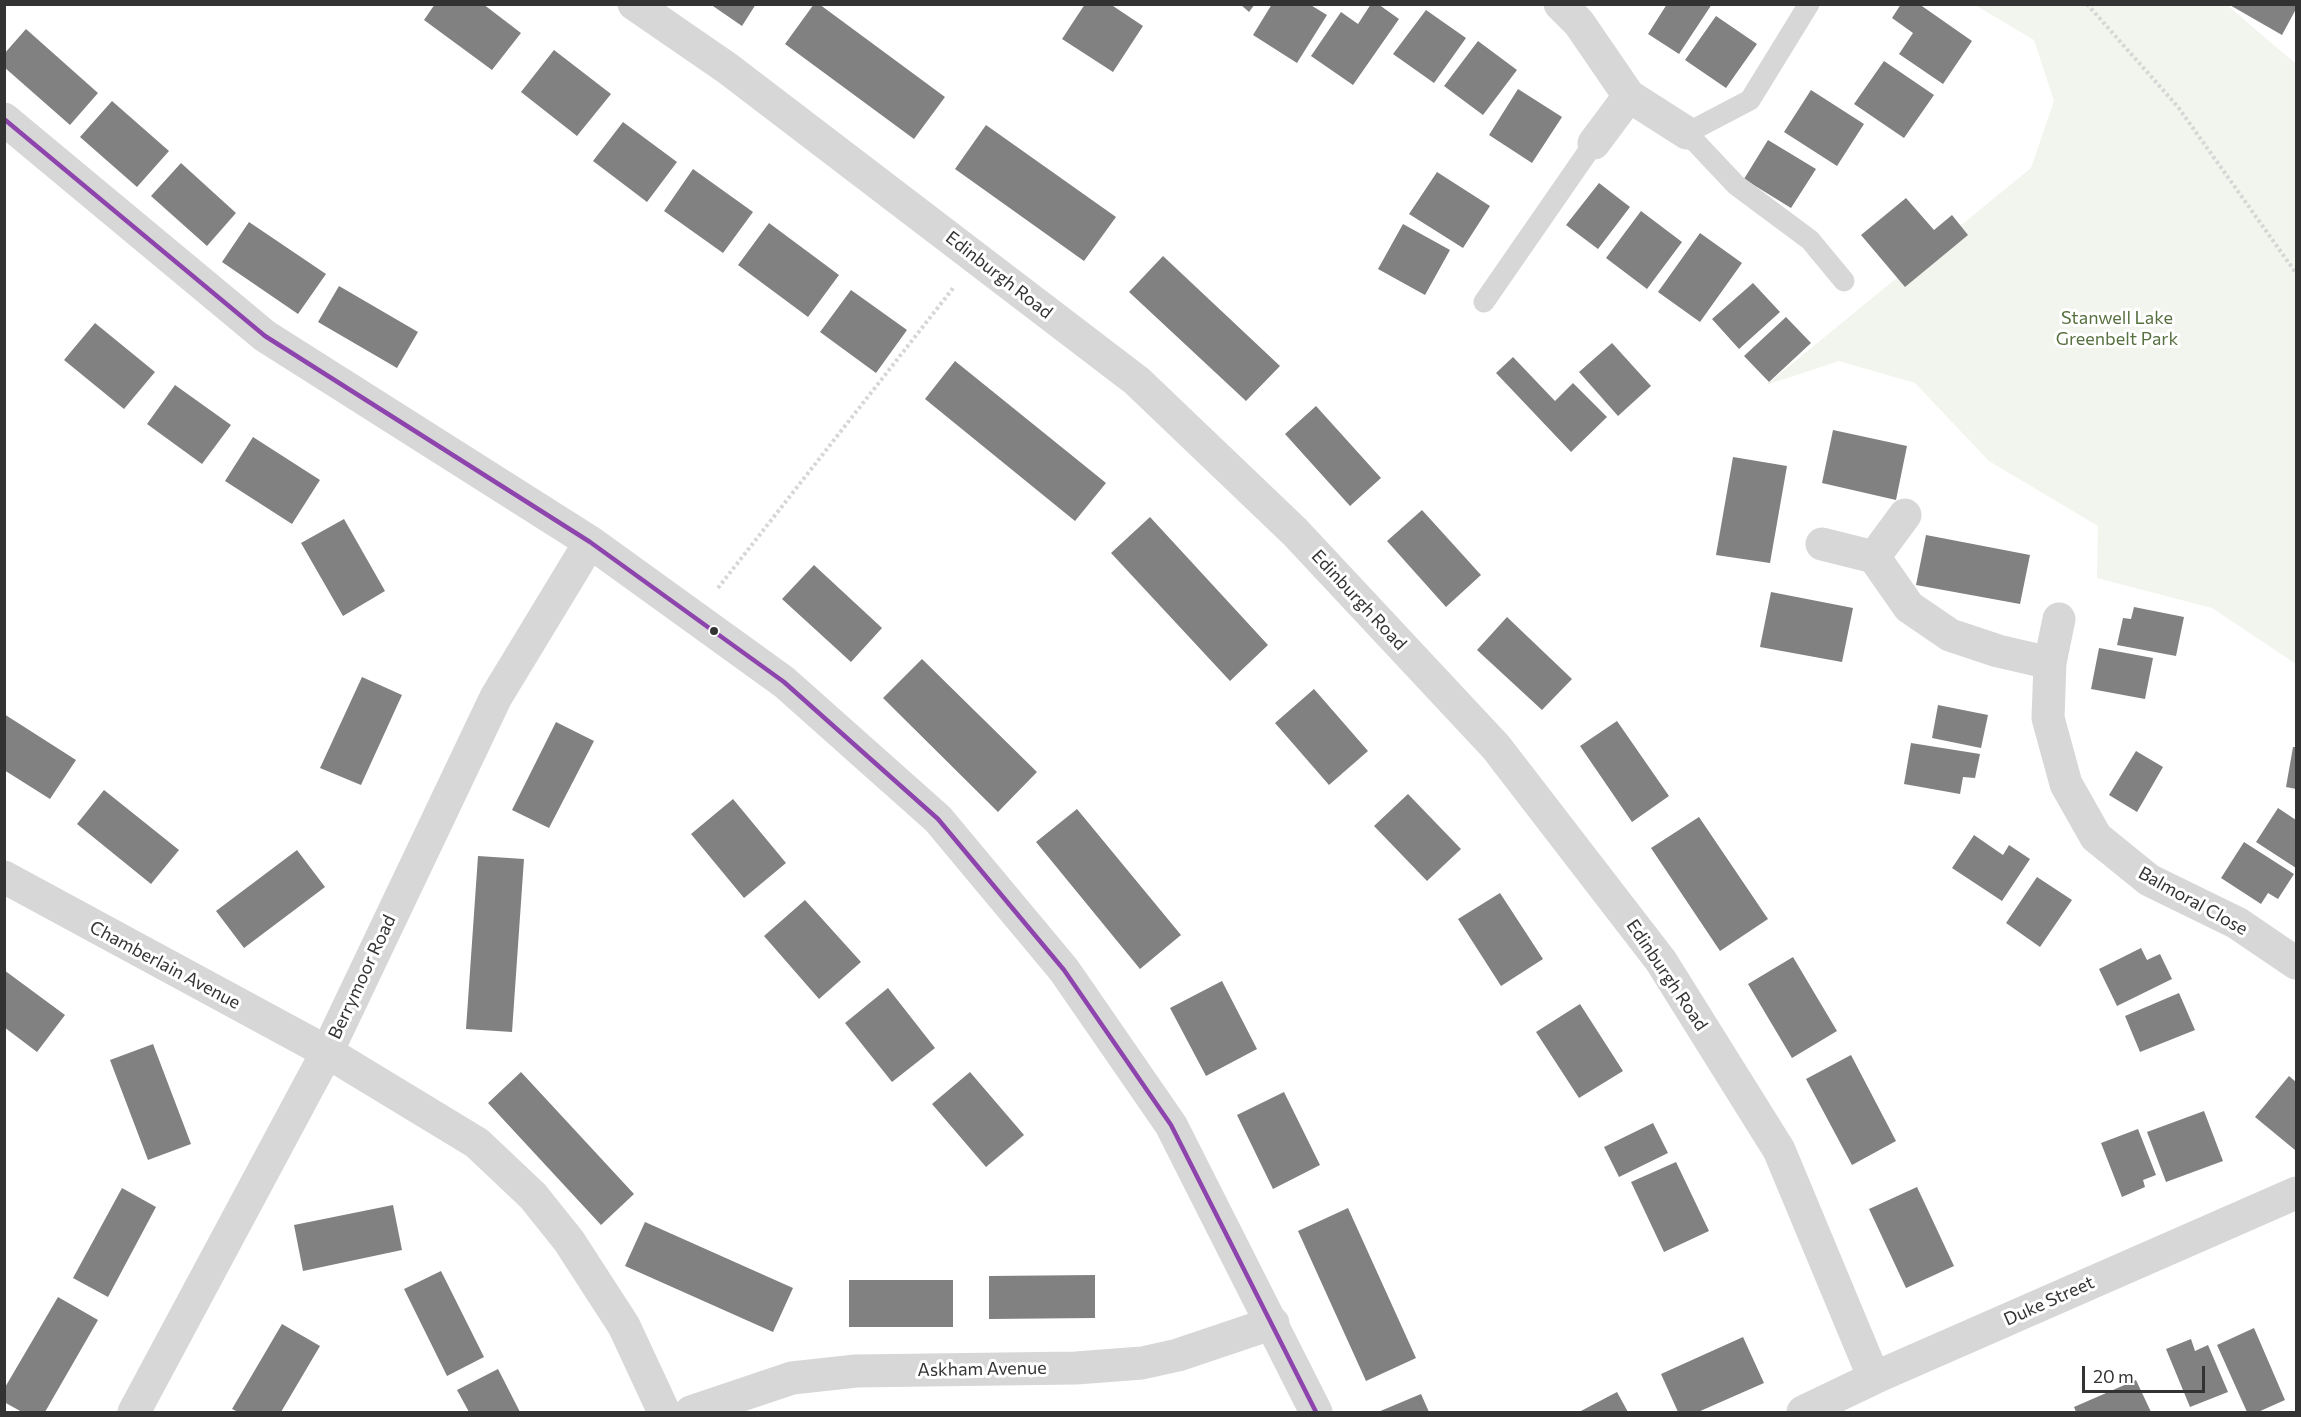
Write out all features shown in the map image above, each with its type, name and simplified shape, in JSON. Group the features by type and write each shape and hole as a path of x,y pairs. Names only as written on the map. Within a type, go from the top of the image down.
{"street":[{"name":"Edinburgh Road","path":"633,4 727,68 1137,381 1295,532 1496,747 1661,961 1779,1150 1874,1378"},
{"path":"1560,4 1579,23 1629,96 1687,133"},
{"path":"1594,143 1629,96"},
{"path":"4,119 265,336 590,542 784,682 938,819 1057,961 1171,1125 1317,1413"},
{"path":"1874,557 1905,515"},
{"name":"Berrymoor Road","path":"134,1413 327,1052 496,697 590,542"},
{"path":"1822,544 1874,557 1909,607 1950,635 1998,651 2050,663"},
{"name":"Balmoral Close","path":"2059,619 2050,663 2048,718 2066,784 2096,837 2149,880 2236,923 2296,963"},
{"name":"Chamberlain Avenue","path":"4,877 327,1052 477,1143 533,1196 569,1241 624,1326 664,1413"},
{"name":"Duke Street","path":"1803,1413 1874,1378 2296,1193"},
{"name":"Askham Avenue","path":"690,1413 792,1378 856,1371 1076,1368 1142,1363 1178,1355 1273,1323"}],"lane":[{"path":"1809,4 1750,100 1687,133 1736,185 1810,240 1844,281"},
{"path":"1484,302 1594,143"}],"path":[{"path":"2087,4 2178,107 2296,273"},
{"path":"696,618 977,258"}],"green space":[{"name":"Stanwell Lake Greenbelt Park","path":"1975,5 2227,5 2296,64 2296,664 2212,608 2097,578 2098,526 1989,461 1915,383 1839,361 1766,385 2031,168 2054,101 2034,40"}],"building":[{"path":"435,4 483,4 521,33 492,70 424,20"},
{"path":"710,4 756,4 742,26"},
{"path":"814,4 819,4 945,97 914,139 785,44"},
{"path":"1085,4 1110,4 1143,26 1113,72 1062,39"},
{"path":"1240,4 1255,4 1249,12"},
{"path":"1272,4 1309,4 1327,15 1297,63 1253,35"},
{"path":"1371,4 1378,4 1399,19 1353,85 1311,56 1341,12 1358,24"},
{"path":"1667,4 1712,4 1679,54 1648,34"},
{"path":"1901,4 1919,4 1972,41 1943,84 1899,54 1913,33 1892,18"},
{"path":"2228,4 2296,4 2296,9 2282,35"},
{"path":"1426,10 1466,38 1434,83 1393,54"},
{"path":"1716,16 1757,44 1726,88 1685,60"},
{"path":"26,29 98,93 70,125 4,67 4,54"},
{"path":"1478,41 1517,70 1483,115 1444,86"},
{"path":"554,50 611,94 577,136 521,92"},
{"path":"1884,61 1934,95 1904,138 1854,104"},
{"path":"1518,89 1562,117 1532,163 1489,135"},
{"path":"1811,90 1864,124 1837,166 1784,132"},
{"path":"112,101 169,151 137,187 80,137"},
{"path":"623,122 677,162 647,202 593,161"},
{"path":"986,125 1116,217 1084,261 955,169"},
{"path":"1768,140 1816,169 1791,208 1744,179"},
{"path":"181,163 236,213 207,246 151,196"},
{"path":"693,169 753,212 723,253 664,211"},
{"path":"1437,172 1490,206 1463,248 1409,214"},
{"path":"1599,183 1630,207 1598,249 1566,225"},
{"path":"1906,198 1934,230 1952,215 1968,235 1905,287 1861,235"},
{"path":"1641,211 1682,242 1647,289 1606,258"},
{"path":"249,222 326,274 298,314 222,262"},
{"path":"769,223 839,275 808,317 738,265"},
{"path":"1403,224 1450,250 1425,295 1378,269"},
{"path":"1700,233 1742,263 1700,322 1658,292"},
{"path":"1163,256 1280,366 1246,401 1129,292"},
{"path":"1753,283 1780,312 1739,349 1712,319"},
{"path":"339,286 418,332 397,368 318,322"},
{"path":"851,290 907,330 876,373 820,332"},
{"path":"1786,317 1811,343 1769,382 1744,356"},
{"path":"95,323 155,372 124,409 64,360"},
{"path":"1612,343 1651,386 1618,416 1579,372"},
{"path":"1513,357 1555,401 1573,383 1607,417 1571,452 1496,373"},
{"path":"955,361 1106,483 1075,521 925,399"},
{"path":"175,385 231,425 202,464 147,424"},
{"path":"1316,406 1381,478 1350,506 1285,434"},
{"path":"1833,430 1907,446 1896,500 1822,483"},
{"path":"253,437 320,480 292,524 225,481"},
{"path":"1733,457 1787,466 1770,563 1716,555"},
{"path":"1422,510 1481,575 1446,607 1387,541"},
{"path":"1150,517 1268,645 1230,681 1111,553"},
{"path":"344,519 385,591 343,616 301,543"},
{"path":"1926,535 2030,555 2020,604 1916,585"},
{"path":"814,565 882,628 851,662 782,599"},
{"path":"1771,592 1853,608 1842,662 1760,647"},
{"path":"2134,607 2184,617 2176,656 2117,645 2123,618 2131,619"},
{"path":"1507,617 1572,679 1542,710 1477,650"},
{"path":"2099,648 2153,658 2145,699 2091,689"},
{"path":"922,659 1037,772 998,812 883,698"},
{"path":"362,677 402,695 361,785 320,768"},
{"path":"1314,689 1368,751 1329,785 1275,723"},
{"path":"1938,705 1988,715 1981,748 1932,738"},
{"path":"4,714 76,760 50,799 4,770"},
{"path":"1617,721 1669,796 1632,822 1580,746"},
{"path":"556,722 594,741 549,828 512,810"},
{"path":"1911,743 1980,754 1975,778 1963,777 1960,794 1904,784"},
{"path":"2293,747 2296,747 2296,789 2286,787"},
{"path":"2136,751 2163,767 2137,812 2109,795"},
{"path":"104,790 179,850 151,884 77,824"},
{"path":"1408,794 1461,849 1427,881 1374,826"},
{"path":"733,799 786,863 744,898 691,834"},
{"path":"2278,808 2296,820 2296,868 2256,842"},
{"path":"1077,809 1181,935 1140,969 1036,842"},
{"path":"1699,817 1768,919 1720,951 1651,848"},
{"path":"1974,835 2003,855 2009,845 2030,859 2002,901 1952,868"},
{"path":"2244,842 2294,874 2278,899 2268,893 2261,904 2221,878"},
{"path":"297,850 325,887 244,948 216,911"},
{"path":"478,856 524,859 512,1032 466,1029"},
{"path":"2037,877 2072,900 2040,947 2006,923"},
{"path":"1500,893 1543,959 1501,986 1458,919"},
{"path":"805,900 861,962 819,999 764,936"},
{"path":"2141,948 2147,960 2160,954 2172,979 2117,1006 2099,969"},
{"path":"1793,957 1837,1031 1792,1058 1748,984"},
{"path":"4,970 65,1015 37,1052 4,1027"},
{"path":"1222,981 1257,1049 1206,1076 1170,1008"},
{"path":"888,988 935,1048 892,1082 845,1023"},
{"path":"2179,993 2195,1030 2140,1052 2125,1016"},
{"path":"1580,1004 1623,1071 1579,1098 1536,1032"},
{"path":"153,1044 191,1144 148,1160 110,1060"},
{"path":"1851,1055 1896,1141 1852,1165 1806,1079"},
{"path":"521,1072 634,1194 601,1225 488,1103"},
{"path":"970,1072 1024,1135 986,1167 932,1104"},
{"path":"2289,1076 2296,1082 2295,1150 2255,1117"},
{"path":"1284,1092 1320,1165 1273,1189 1237,1115"},
{"path":"2204,1111 2223,1161 2166,1182 2147,1132"},
{"path":"1653,1123 1668,1153 1619,1177 1604,1147"},
{"path":"2138,1129 2156,1175 2143,1180 2145,1187 2122,1197 2101,1143"},
{"path":"1676,1162 1709,1231 1664,1252 1631,1182"},
{"path":"1917,1187 1954,1266 1906,1288 1869,1209"},
{"path":"122,1188 156,1207 108,1297 73,1278"},
{"path":"393,1205 402,1250 303,1271 294,1225"},
{"path":"1348,1208 1416,1358 1366,1381 1298,1231"},
{"path":"645,1222 793,1288 773,1332 625,1266"},
{"path":"441,1271 484,1357 447,1376 404,1289"},
{"path":"1095,1275 1095,1318 989,1319 989,1276"},
{"path":"849,1280 953,1280 953,1327 849,1327"},
{"path":"58,1297 98,1320 45,1412 22,1412 4,1402 4,1389"},
{"path":"282,1324 320,1346 281,1412 238,1412 232,1409"},
{"path":"2254,1328 2285,1400 2258,1412 2247,1412 2217,1345"},
{"path":"1743,1337 1764,1383 1698,1412 1678,1412 1661,1374"},
{"path":"2191,1339 2195,1351 2208,1345 2228,1392 2190,1407 2166,1349"},
{"path":"498,1369 520,1412 469,1412 457,1390"},
{"path":"2136,1380 2151,1412 2076,1412 2074,1407"},
{"path":"1617,1392 1628,1412 1579,1412"},
{"path":"1421,1394 1429,1412 1378,1412"}],"transit line":[{"path":"4,119 265,336 590,542 784,682 938,819 1064,970 1171,1125 1316,1412"}]}
